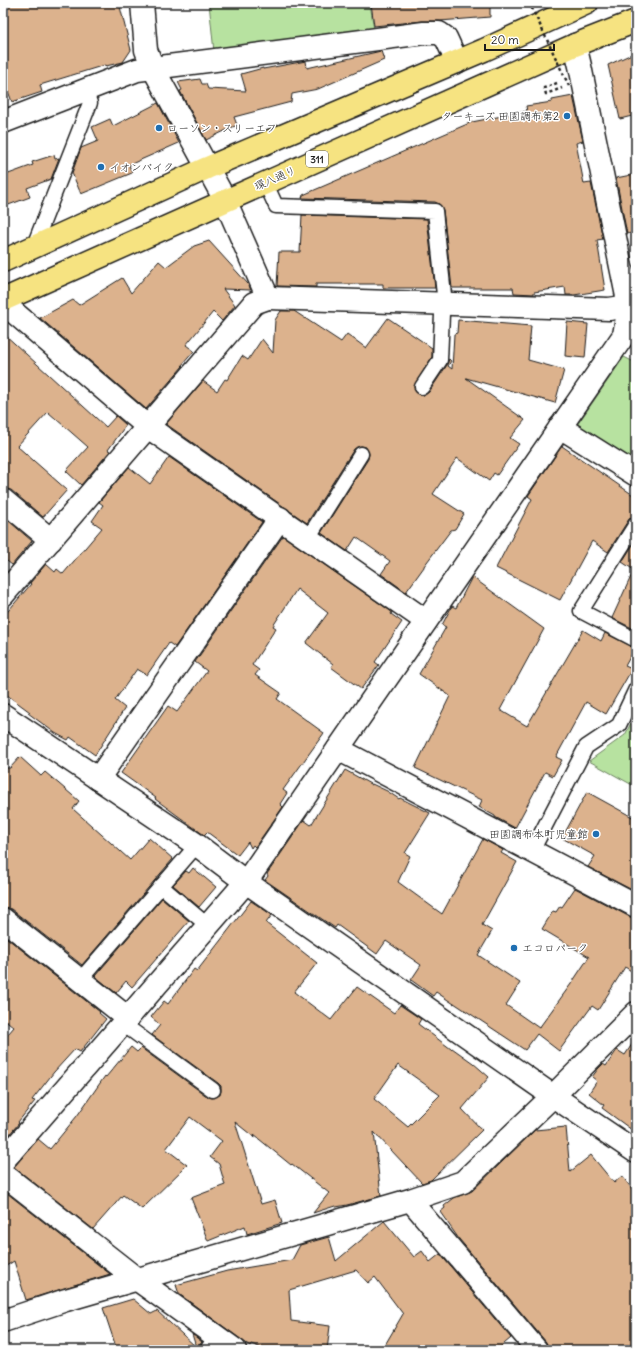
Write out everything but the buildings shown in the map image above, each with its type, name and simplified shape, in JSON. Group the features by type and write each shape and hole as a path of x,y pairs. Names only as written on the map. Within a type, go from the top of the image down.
{"main road":[{"path":"3,261 207,168 457,62 555,10 587,3"},
{"name":"環八通り","path":"3,300 575,45 634,22"}],"street":[{"path":"142,3 146,50 153,68 225,200 268,298"},
{"path":"3,122 137,70 424,33 439,33 446,38 457,62"},
{"path":"3,1161 246,882 624,335 633,306 575,45"},
{"path":"3,595 254,303 268,298 609,309 633,306"},
{"path":"3,303 148,427 426,621"},
{"path":"560,427 636,475"},
{"path":"3,500 50,540"},
{"path":"98,779 280,518"},
{"path":"3,715 197,845 246,882 553,1096 636,1152"},
{"path":"338,749 636,906"},
{"path":"3,919 80,980 125,1021"},
{"path":"3,1321 66,1300 410,1200 463,1182 553,1096 636,1013"},
{"path":"3,1174 138,1280 211,1343 234,1350"},
{"path":"410,1200 537,1350"}],"lane":[{"path":"33,248 90,103 85,90"},
{"path":"265,182 276,206 435,211 445,304 442,314 440,360 422,387"},
{"path":"308,538 361,454"},
{"path":"636,524 581,611 636,640"},
{"path":"532,851 586,747 619,725 636,689"},
{"path":"80,980 197,845"},
{"path":"161,886 207,925"},
{"path":"125,1021 213,1090"}],"path":[{"path":"532,3 530,4 569,86 546,94 544,88 557,83"}],"green space":[{"path":"209,3 370,3 374,30 214,52"},
{"path":"624,357 636,363 636,461 577,425"},
{"path":"636,713 636,787 589,761 625,735"}],"place":[{"name":"ターキーズ 田園調布第2","path":"567,116"},
{"name":"ローソン・スリーエフ","path":"159,128"},
{"name":"イオンバイク","path":"101,167"},
{"name":"田園調布本町児童館","path":"596,834"},
{"name":"エコロパーク","path":"514,948"}]}
